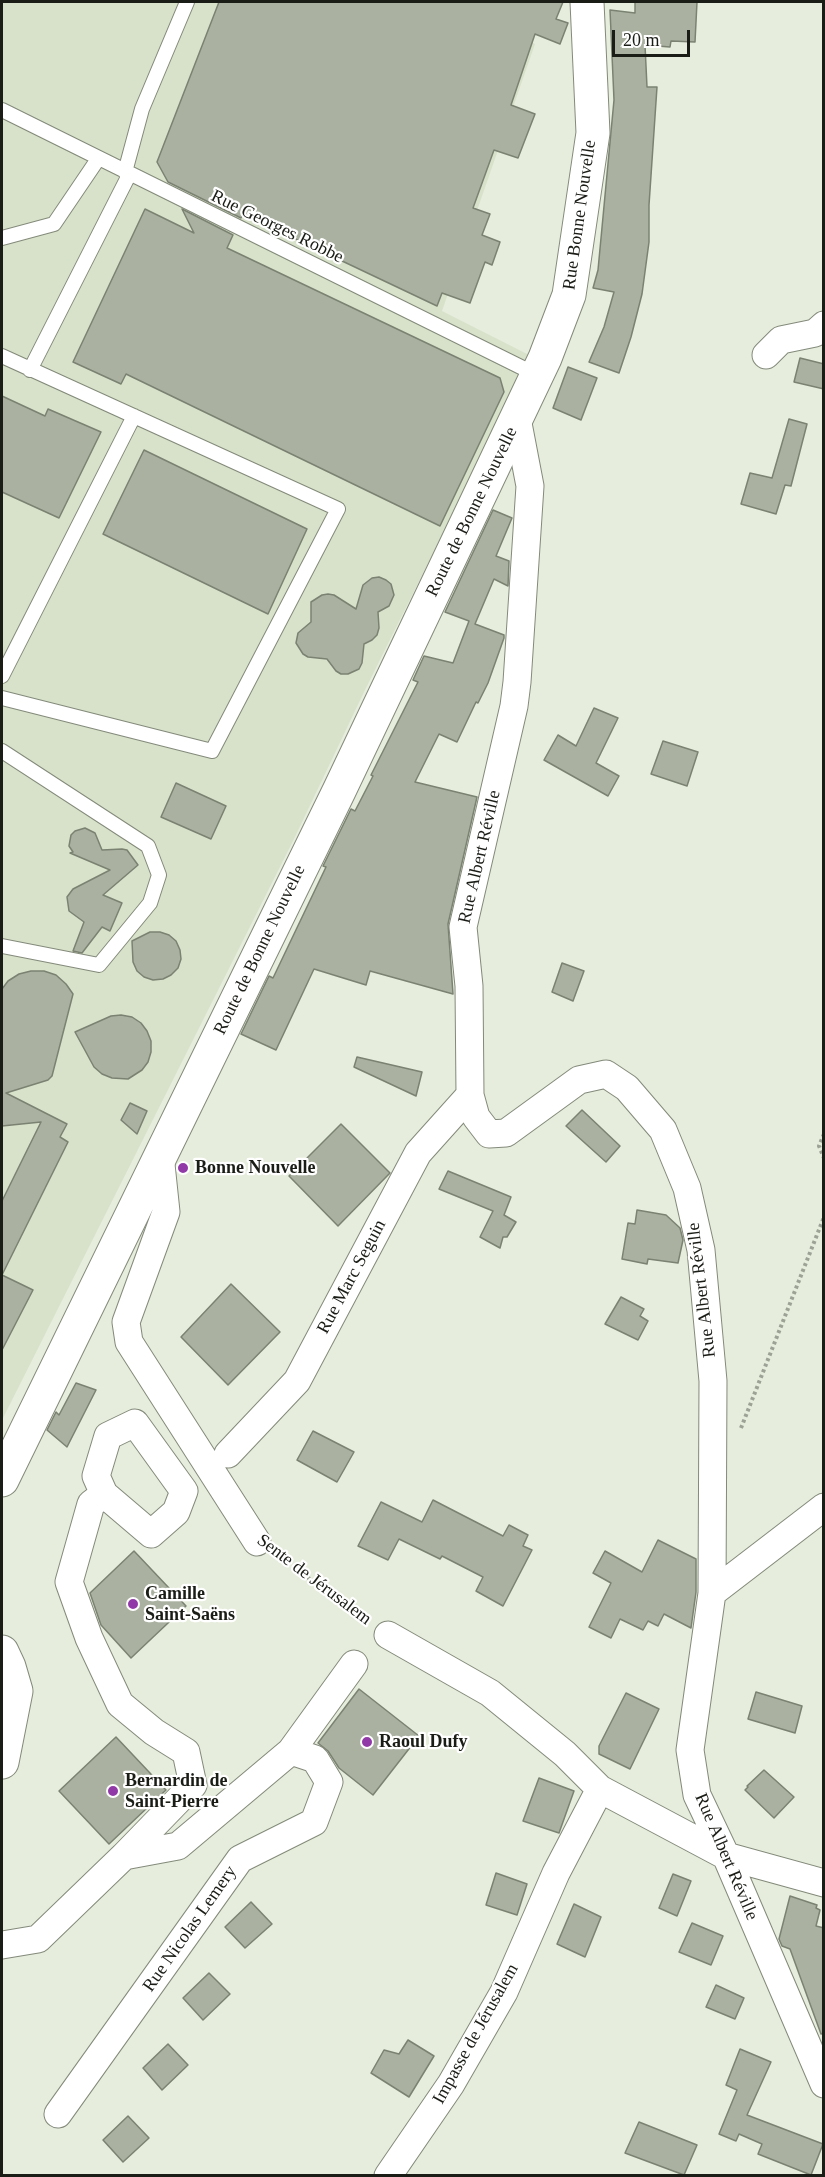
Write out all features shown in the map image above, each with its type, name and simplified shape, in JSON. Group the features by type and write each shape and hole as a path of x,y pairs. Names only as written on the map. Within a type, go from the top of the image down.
{"main road":[{"name":"Rue Bonne Nouvelle","path":"517,418 538,375 569,295 593,133 587,2"},
{"name":"Route de Bonne Nouvelle","path":"2,1480 339,791 517,418"},
{"path":"2,1652 9,1667 15,1691 2,1762"}],"street":[{"path":"766,355 781,340 815,333 824,325"},
{"name":"Rue Albert Réville","path":"517,418 530,486 517,682 509,728 463,927 470,986 470,1095 476,1117 489,1134 506,1133 579,1080 606,1074 627,1088 663,1130 687,1188 701,1250 713,1382 712,1593 690,1750 697,1796 726,1856 824,2084"},
{"name":"Rue Marc Seguin","path":"228,1454 297,1381 418,1153 470,1095"},
{"name":"Sente de Jérusalem","path":"160,1155 166,1212 126,1322 129,1342 258,1542"},
{"path":"2,1945 38,1939 193,1785 186,1752 154,1732 120,1704 89,1638 69,1582 91,1504 104,1494"},
{"path":"712,1593 824,1507"},
{"name":"Sente de Jérusalem","path":"388,1635 490,1693 565,1754 600,1789 726,1856 824,1883"},
{"path":"124,1856 178,1846 291,1751 354,1664"},
{"name":"Rue Nicolas Lemery","path":"58,2114 240,1858 314,1822 329,1782 315,1759 291,1751"},
{"name":"Impasse de Jérusalem","path":"388,2175 451,2084 504,1992 556,1873 600,1789"}],"lane":[{"path":"30,370 127,174 142,109 187,2"},
{"name":"Rue Georges Robbe","path":"2,110 127,174 538,375"},
{"path":"2,238 54,224 98,159"},
{"path":"2,356 338,509 212,751 2,698"},
{"path":"2,676 134,416"},
{"path":"2,751 148,846 159,875 150,903 99,965 2,946"}],"path":[{"path":"824,1134 819,1146 824,1158"},
{"path":"738,1433 748,1413 824,1217"},
{"name":"Sente de Jérusalem","path":"258,1542 388,1635"}],"shaded area":[{"path":"2,2 491,2 485,20 535,44 442,311 531,356 364,692 293,841 2,1420"}],"building":[{"path":"219,2 563,2 556,19 568,23 560,44 535,34 511,105 535,114 518,158 494,150 473,208 490,214 482,235 500,242 492,265 485,262 470,303 442,293 437,306 243,214 241,218 168,182 157,162"},
{"path":"635,2 697,2 695,42 671,41 670,47 645,45 647,87 657,87 649,205 649,242 642,294 619,373 589,362 604,327 614,292 593,288 598,270 614,100 610,10 635,13"},
{"path":"145,209 194,233 182,209 233,235 227,248 500,378 504,392 440,526 126,374 121,384 73,362"},
{"path":"800,358 824,364 824,389 794,382"},
{"path":"568,367 597,378 581,420 553,408"},
{"path":"2,396 45,416 48,409 101,432 59,518 2,492"},
{"path":"789,419 807,424 791,486 785,485 776,514 741,504 750,473 772,478"},
{"path":"144,450 307,529 268,614 103,534"},
{"path":"493,510 512,518 496,556 509,561 508,586 494,579 475,624 504,635 504,638 488,683 457,742 439,734 415,782 477,797 448,924 453,994 370,971 366,985 314,969 276,1050 241,1034 269,976 273,978 351,809 355,811 373,776 371,775 418,682 413,680 424,656 453,663 469,621 445,612"},
{"path":"379,577 386,580 391,584 394,595 389,606 378,612 377,635 364,644 359,669 348,674 341,674 327,659 308,657 303,654 296,643 298,633 311,622 311,602 328,594 334,595 356,609 363,585 372,578"},
{"path":"594,708 618,718 596,763 619,776 608,796 544,760 558,735 576,746"},
{"path":"663,741 698,752 687,786 651,774"},
{"path":"176,783 226,806 211,839 161,817"},
{"path":"85,828 95,833 102,850 127,850 138,865 103,895 122,903 110,931 102,927 82,953 73,951 84,922 69,911 67,897 73,889 110,870 70,853 73,852 69,846 71,835"},
{"path":"150,932 169,935 176,941 180,950 181,959 178,968 163,979 153,980 144,977 137,971 133,962 132,941"},
{"path":"562,963 584,971 573,1001 552,992"},
{"path":"44,971 56,975 73,994 52,1076 48,1080 6,1093 67,1124 60,1137 68,1142 2,1275 2,1201 41,1122 2,1126 2,989 8,981 19,974"},
{"path":"111,1016 132,1017 141,1023 151,1041 148,1062 142,1070 128,1079 112,1078 102,1074 94,1067 75,1032"},
{"path":"357,1057 422,1072 416,1096 354,1067"},
{"path":"130,1103 147,1111 137,1134 121,1120"},
{"path":"582,1110 620,1146 606,1162 566,1126"},
{"path":"341,1124 390,1173 338,1226 289,1176"},
{"path":"448,1171 511,1197 504,1215 516,1222 507,1237 503,1237 500,1248 480,1237 493,1211 439,1189"},
{"path":"637,1210 666,1215 680,1228 683,1240 678,1263 648,1259 647,1264 622,1259 628,1223 635,1224"},
{"path":"2,1275 33,1290 2,1350"},
{"path":"231,1284 280,1332 228,1385 181,1337"},
{"path":"621,1297 644,1309 640,1316 648,1321 638,1340 605,1324"},
{"path":"76,1383 96,1390 67,1447 47,1430 56,1412 59,1415"},
{"path":"313,1431 354,1452 337,1482 297,1460"},
{"path":"433,1500 503,1536 509,1525 528,1535 523,1546 532,1550 503,1606 476,1591 483,1577 442,1556 440,1559 399,1539 388,1560 358,1546 381,1502 422,1522"},
{"path":"658,1540 696,1559 696,1592 691,1628 664,1614 658,1626 648,1621 643,1630 620,1619 611,1638 589,1627 611,1583 593,1573 605,1551 642,1572"},
{"name":"Camille Saint-Saëns","path":"134,1551 186,1606 131,1658 101,1625 90,1593"},
{"name":"Raoul Dufy","path":"359,1689 419,1736 373,1795 339,1768 328,1751 318,1743"},
{"path":"756,1692 802,1706 795,1733 748,1719"},
{"path":"626,1693 659,1709 630,1769 599,1754 599,1746"},
{"name":"Bernardin de Saint-Pierre","path":"116,1737 166,1790 109,1844 59,1791"},
{"path":"764,1770 794,1797 774,1818 745,1790"},
{"path":"539,1778 574,1791 559,1833 523,1821"},
{"path":"496,1873 527,1884 517,1915 486,1905"},
{"path":"673,1874 691,1881 677,1916 659,1908"},
{"path":"790,1896 817,1905 816,1908 820,1910 816,1926 824,1928 824,2033 821,2034 790,1949 782,1946 779,1939"},
{"path":"251,1902 272,1924 245,1948 225,1927"},
{"path":"574,1904 601,1917 585,1957 557,1944"},
{"path":"692,1923 723,1936 711,1965 679,1952"},
{"path":"209,1973 230,1994 203,2020 183,1998"},
{"path":"716,1985 744,1998 735,2019 706,2007"},
{"path":"408,2040 434,2056 409,2097 371,2073 384,2050 399,2054"},
{"path":"168,2044 188,2065 162,2090 143,2068"},
{"path":"740,2049 771,2062 747,2115 823,2144 811,2175 758,2154 762,2144 739,2134 736,2141 719,2134 737,2090 726,2085"},
{"path":"128,2116 149,2138 123,2162 103,2140"},
{"path":"639,2122 697,2145 684,2175 625,2153"}],"place":[{"name":"Bonne Nouvelle","path":"183,1168"},
{"name":"Camille Saint-Saëns","path":"133,1604"},
{"name":"Raoul Dufy","path":"367,1742"},
{"name":"Bernardin de Saint-Pierre","path":"113,1791"}]}
